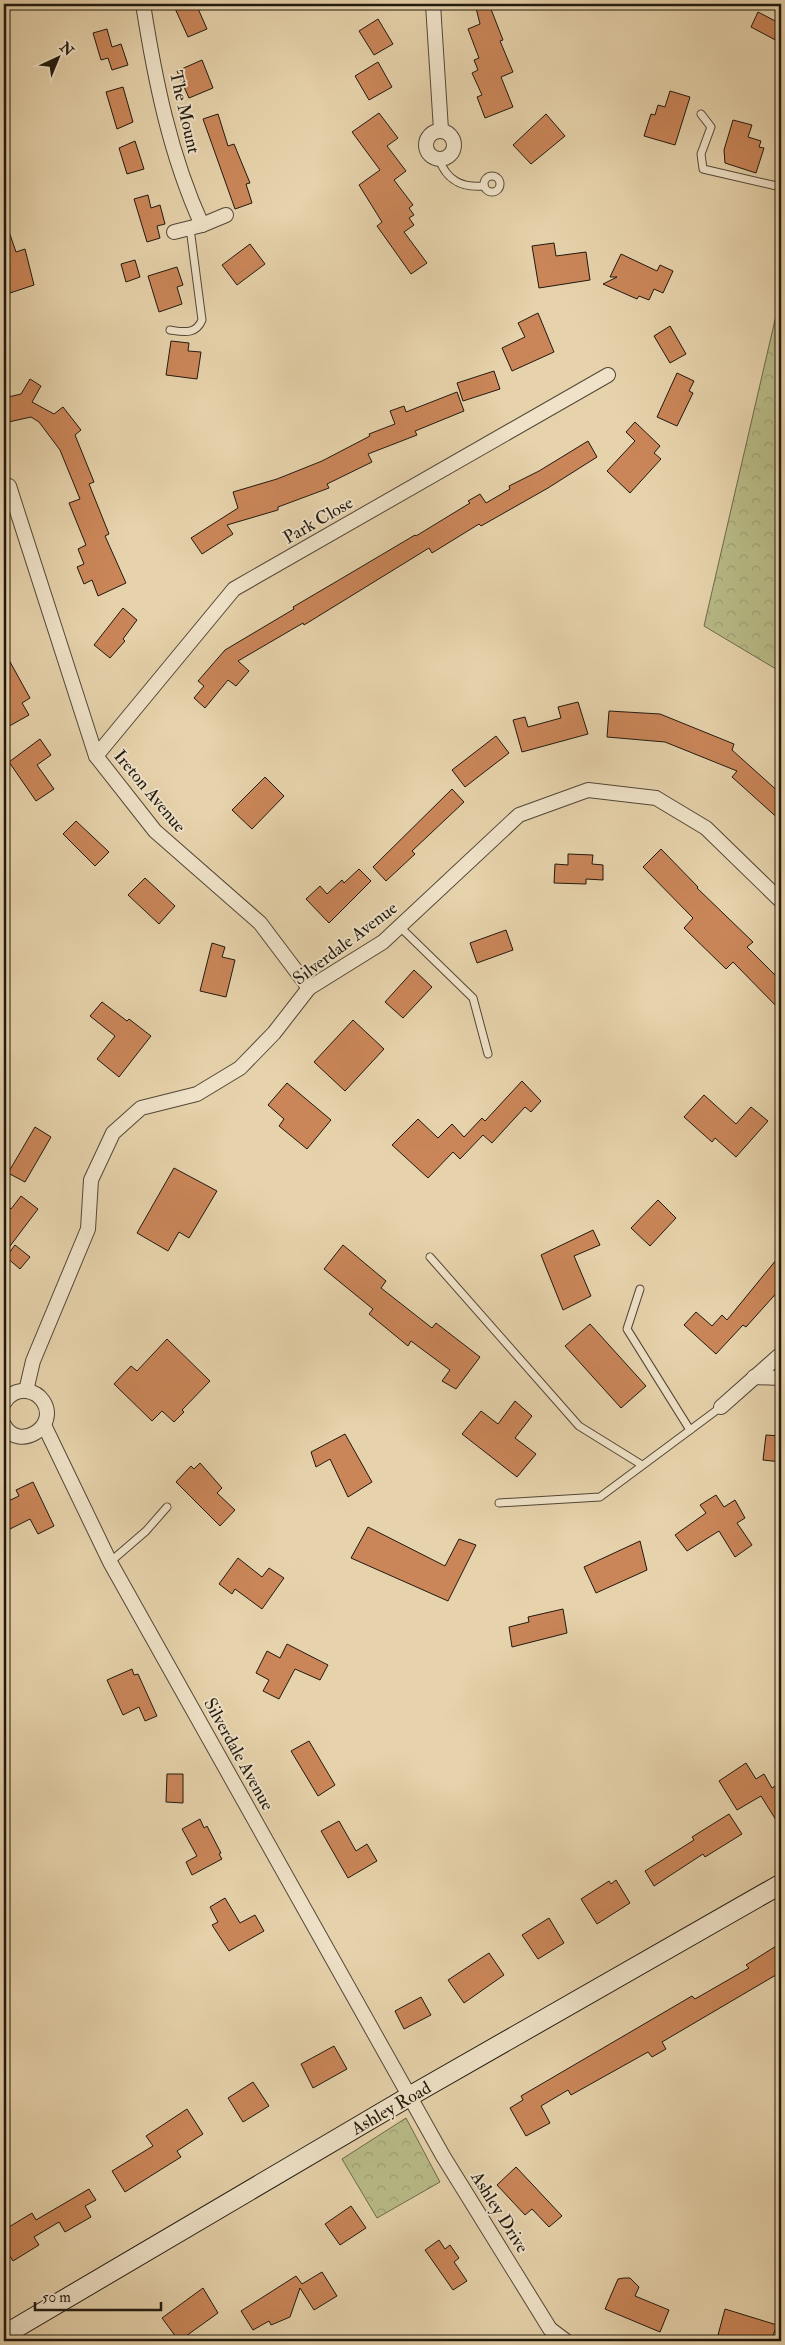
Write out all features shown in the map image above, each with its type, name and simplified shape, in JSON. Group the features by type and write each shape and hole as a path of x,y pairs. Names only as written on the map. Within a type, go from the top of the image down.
{"main road":[{"name":"Ashley Road","path":"4,2335 410,2096 781,1884"}],"street":[{"name":"The Mount","path":"143,4 165,118 196,227"},
{"path":"433,4 441,130"},
{"path":"441,130 449,133 454,139 455,148 451,155 444,159 439,159 429,154 426,147 427,138 433,132 441,130"},
{"path":"174,232 196,227 226,216"},
{"name":"Park Close","path":"96,756 234,589 608,375"},
{"name":"Ireton Avenue","path":"8,486 96,756 155,831 260,923 310,988"},
{"name":"Silverdale Avenue","path":"26,1391 33,1361 88,1229 91,1180 112,1133 141,1108 197,1094 240,1068 274,1033 310,988 383,942 519,815 588,790 656,798 706,828 781,901"},
{"path":"721,1406 781,1354"},
{"path":"754,1377 781,1378"},
{"path":"4,1403 11,1394 26,1391 33,1393 44,1403 47,1410 44,1425 33,1435 26,1437 18,1436 4,1428"},
{"name":"Silverdale Avenue","path":"44,1425 110,1562 410,2096"},
{"name":"Ashley Drive","path":"410,2096 443,2156 550,2329 566,2341"}],"lane":[{"path":"701,114 711,127 701,154 704,169 781,187"},
{"path":"439,159 448,176 456,182 473,187 484,186"},
{"path":"170,330 187,333 196,330 202,320 196,227"},
{"path":"400,927 474,998 488,1054"},
{"path":"430,1257 579,1426 642,1465"},
{"path":"640,1289 627,1329 690,1430"},
{"path":"499,1503 600,1497 721,1406"},
{"path":"110,1562 146,1531 167,1507"}],"green space":[{"path":"781,294 781,672 704,626"},
{"path":"406,2118 440,2182 377,2218 342,2159"}],"building":[{"path":"173,4 196,4 207,29 188,37"},
{"path":"475,4 489,4 503,40 500,41 513,72 501,77 513,107 485,118 477,97 482,95 472,73 478,70 474,60 479,58 468,29 480,24"},
{"path":"758,12 781,24 781,43 751,27"},
{"path":"378,19 393,44 374,55 359,31"},
{"path":"107,29 112,47 121,44 128,65 112,70 108,58 101,60 93,33"},
{"path":"202,60 213,88 189,98 177,71"},
{"path":"378,62 392,87 369,100 355,76"},
{"path":"123,87 133,122 117,129 106,92"},
{"path":"670,91 690,97 675,145 644,136 651,114 655,115 658,105 665,107"},
{"path":"379,113 398,138 387,146 406,171 394,180 413,205 409,208 414,215 409,218 414,225 404,232 427,263 411,274 377,226 382,222 359,185 380,170 352,132"},
{"path":"218,114 228,146 234,144 250,183 246,184 252,203 235,209 203,119"},
{"path":"546,114 565,136 531,164 513,145"},
{"path":"733,120 752,125 748,137 761,141 759,147 764,148 756,173 725,163 724,150"},
{"path":"135,141 144,169 127,174 119,148"},
{"path":"148,195 151,208 160,205 165,224 157,226 160,238 147,242 134,199"},
{"path":"4,223 6,223 16,252 25,249 34,285 4,295"},
{"path":"554,243 556,256 586,252 590,280 539,288 532,246"},
{"path":"250,244 265,264 237,285 222,265"},
{"path":"621,254 657,271 660,265 673,271 663,293 654,289 649,300 639,296 637,299 603,284 617,277 610,277"},
{"path":"135,260 140,277 126,282 121,264"},
{"path":"177,267 183,285 177,287 182,304 159,312 148,276"},
{"path":"538,313 554,352 512,371 502,348 525,337 518,323"},
{"path":"670,326 686,354 670,363 654,336"},
{"path":"171,341 189,343 188,351 201,352 197,379 166,375"},
{"path":"494,371 500,389 463,401 457,383"},
{"path":"677,373 694,381 689,391 693,393 677,426 657,417"},
{"path":"30,379 41,386 32,402 54,414 63,407 81,430 75,435 94,482 89,484 109,534 105,536 126,583 98,596 92,580 84,584 77,567 84,564 78,549 86,545 69,503 80,499 60,450 39,422 31,417 4,423 4,398 21,394"},
{"path":"457,392 464,411 415,431 417,435 368,454 372,462 327,484 329,488 278,507 278,510 227,525 233,534 202,554 191,538 238,508 233,492 277,479 322,461 370,436 369,434 395,424 390,411 404,406 406,412"},
{"path":"635,422 660,446 654,453 661,459 630,493 607,471 635,441 626,432"},
{"path":"588,441 597,457 548,488 481,526 479,524 432,553 429,548 304,625 303,623 238,661 249,671 236,686 228,680 205,708 194,698 204,686 198,681 225,650 294,609 293,607 470,503 468,501 480,494 486,503 510,489 509,486 539,471"},
{"path":"123,608 137,620 123,639 125,641 110,658 94,645"},
{"path":"4,651 30,698 22,703 29,715 4,729"},
{"path":"578,702 588,734 522,752 513,720 525,717 528,727 561,718 558,707"},
{"path":"609,711 660,714 734,744 732,750 781,794 781,821 732,777 737,771 665,742 607,737"},
{"path":"496,736 509,753 465,787 452,770"},
{"path":"40,739 51,755 37,765 54,789 36,801 9,762"},
{"path":"265,777 284,796 252,829 232,810"},
{"path":"452,789 464,802 412,851 415,854 386,881 373,867"},
{"path":"76,821 109,852 95,866 63,834"},
{"path":"661,849 697,888 753,942 747,947 781,981 781,1011 733,962 726,969 684,928 693,918 643,867"},
{"path":"568,854 593,855 592,864 603,865 603,880 586,879 586,884 554,883 555,864 568,865"},
{"path":"359,869 371,881 329,923 306,899 320,886 327,894 342,880 344,883"},
{"path":"145,878 175,906 159,924 128,895"},
{"path":"506,930 513,950 477,963 470,943"},
{"path":"212,943 225,947 222,957 235,960 226,997 200,991"},
{"path":"414,970 432,987 403,1018 385,1002"},
{"path":"102,1002 151,1036 119,1077 97,1059 115,1036 90,1016"},
{"path":"353,1020 384,1049 345,1091 314,1062"},
{"path":"522,1081 541,1101 531,1112 525,1107 492,1143 483,1135 460,1159 453,1152 428,1178 392,1145 418,1119 438,1138 452,1124 464,1137 482,1118 485,1121"},
{"path":"287,1083 331,1120 307,1149 279,1126 284,1119 268,1105"},
{"path":"704,1095 736,1124 751,1107 768,1121 736,1157 715,1138 712,1142 684,1117"},
{"path":"35,1127 51,1137 25,1182 8,1173"},
{"path":"174,1168 217,1191 189,1238 179,1232 168,1251 137,1233"},
{"path":"21,1196 38,1209 4,1254 4,1203 11,1209"},
{"path":"658,1200 676,1218 650,1246 631,1228"},
{"path":"593,1230 600,1245 574,1256 591,1296 563,1310 541,1255"},
{"path":"15,1245 30,1257 20,1269 6,1257"},
{"path":"343,1245 386,1281 381,1288 432,1328 436,1323 480,1357 456,1389 442,1381 450,1370 411,1341 408,1346 369,1314 373,1309 324,1269"},
{"path":"781,1254 781,1288 746,1327 743,1325 716,1354 684,1325 696,1312 712,1326 722,1315 727,1320"},
{"path":"590,1324 646,1386 621,1408 565,1346"},
{"path":"167,1339 210,1381 182,1410 184,1412 174,1422 162,1411 152,1421 114,1384 131,1366 137,1371"},
{"path":"515,1401 532,1416 515,1438 536,1454 517,1477 462,1434 481,1411 498,1424"},
{"path":"345,1434 372,1482 348,1497 330,1459 316,1467 311,1452"},
{"path":"766,1435 781,1436 781,1462 763,1460"},
{"path":"200,1463 222,1488 217,1493 235,1510 220,1526 176,1482 191,1466 194,1469"},
{"path":"33,1482 54,1526 38,1534 30,1519 4,1532 4,1503 19,1496 16,1490"},
{"path":"716,1495 724,1507 735,1500 745,1518 737,1523 752,1545 735,1557 719,1531 687,1551 675,1535 706,1513 700,1505"},
{"path":"368,1527 445,1566 459,1539 476,1545 448,1601 351,1558"},
{"path":"640,1541 647,1570 596,1593 584,1567"},
{"path":"238,1558 262,1577 269,1568 284,1578 262,1609 235,1589 232,1594 219,1584"},
{"path":"563,1609 567,1633 512,1647 509,1627 529,1622 528,1617"},
{"path":"287,1644 328,1665 320,1680 295,1669 279,1699 263,1691 269,1680 256,1673 267,1651 280,1658"},
{"path":"132,1669 134,1675 138,1674 157,1716 145,1721 139,1707 123,1715 107,1680"},
{"path":"309,1741 335,1785 318,1796 291,1751"},
{"path":"746,1763 756,1779 764,1774 772,1788 781,1782 781,1828 761,1796 737,1810 719,1781"},
{"path":"167,1774 183,1774 183,1803 166,1802"},
{"path":"729,1814 742,1834 705,1857 703,1854 654,1886 645,1871 694,1840 692,1837"},
{"path":"200,1819 204,1828 207,1826 221,1853 219,1854 222,1859 192,1875 186,1862 197,1856 182,1829"},
{"path":"339,1821 356,1851 367,1844 377,1861 348,1878 321,1831"},
{"path":"616,1880 630,1903 597,1924 581,1899 609,1881 611,1884"},
{"path":"225,1898 240,1923 255,1915 264,1931 229,1951 212,1925 218,1922 210,1907"},
{"path":"549,1918 564,1943 538,1959 522,1935"},
{"path":"781,1943 781,1972 662,2042 666,2049 652,2057 648,2052 571,2095 568,2090 541,2106 550,2123 526,2136 510,2108 523,2100 521,2096 692,1996 695,1999 749,1968 746,1965"},
{"path":"489,1953 504,1975 464,2003 448,1980"},
{"path":"421,1997 431,2015 404,2029 395,2011"},
{"path":"334,2046 347,2069 313,2088 301,2064"},
{"path":"253,2082 269,2106 243,2122 228,2098"},
{"path":"187,2109 203,2134 177,2151 181,2157 125,2192 112,2171 153,2146 146,2136"},
{"path":"516,2167 562,2216 549,2227 532,2209 525,2215 497,2185"},
{"path":"89,2189 96,2200 85,2206 91,2217 65,2232 59,2222 34,2237 39,2245 13,2261 4,2247 4,2230 32,2213 36,2220"},
{"path":"351,2206 366,2228 340,2245 325,2224"},
{"path":"439,2240 445,2249 450,2245 459,2258 454,2262 467,2281 453,2290 425,2250"},
{"path":"322,2272 337,2296 314,2310 300,2288 290,2317 271,2325 269,2321 253,2330 241,2311 296,2276 302,2284"},
{"path":"630,2278 639,2287 635,2296 669,2310 660,2332 605,2309 618,2279"},
{"path":"203,2288 218,2313 179,2341 162,2318"},
{"path":"725,2309 777,2325 771,2341 739,2341 718,2335"}]}
